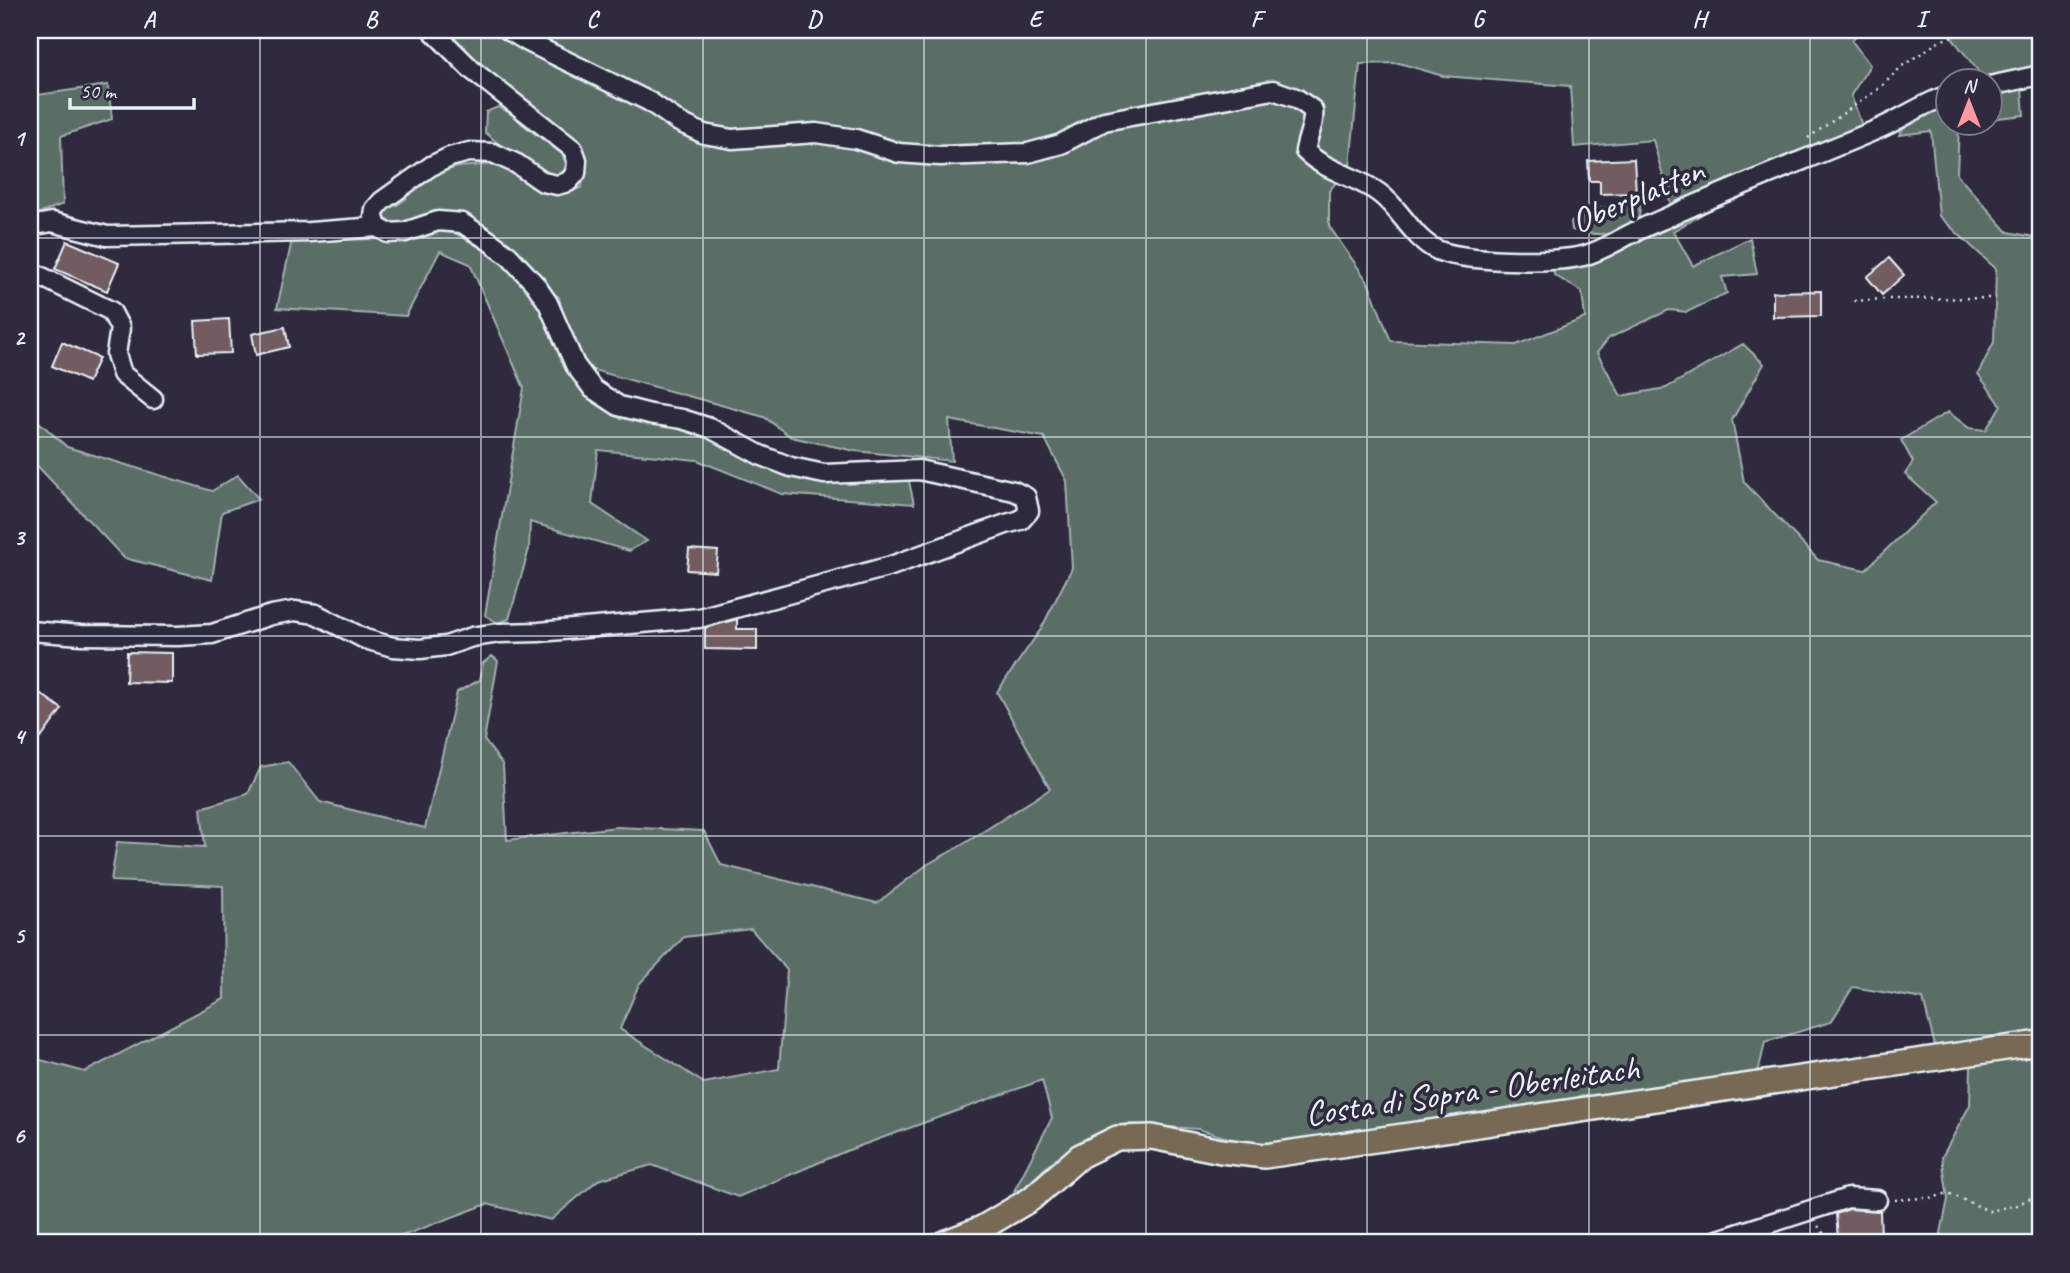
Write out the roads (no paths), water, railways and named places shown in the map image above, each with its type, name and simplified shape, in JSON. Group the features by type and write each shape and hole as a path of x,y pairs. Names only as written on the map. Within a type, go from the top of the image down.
{"main road":[{"name":"Costa di Sopra - Oberleitach","path":"944,1243 982,1228 1031,1199 1080,1156 1117,1138 1152,1137 1221,1151 1265,1156 2040,1043"}],"street":[{"path":"377,227 375,209 382,201 431,166 450,157 469,152 492,153 517,164 543,182 557,185 568,182 576,173 577,160 573,149 472,70 432,30"},
{"name":"Oberplatten","path":"508,30 650,102 679,122 704,134 732,139 817,133 856,139 899,153 940,156 1028,153 1060,144 1104,121 1273,90 1296,98 1313,110 1314,119 1305,151 1315,161 1379,193 1424,241 1435,249 1451,255 1526,260 1580,257 1604,250 1684,210 1881,128 1934,100"},
{"path":"2004,83 2040,75"},
{"path":"30,226 51,222 107,236 310,232 377,227 388,233 405,232 438,220 462,223 509,256 535,284 548,303 575,365 593,389 619,405 710,428 760,455 791,467 824,474 919,470 946,474 1014,491 1026,497 1029,511 1021,520 891,566 699,618 499,633 472,637 446,646 420,649 393,647 365,639 316,614 295,611 271,615 212,634 122,636 30,631"},
{"path":"30,271 111,311 120,328 116,354 122,374 153,399"},
{"path":"1709,1243 1848,1198 1877,1200"}]}
